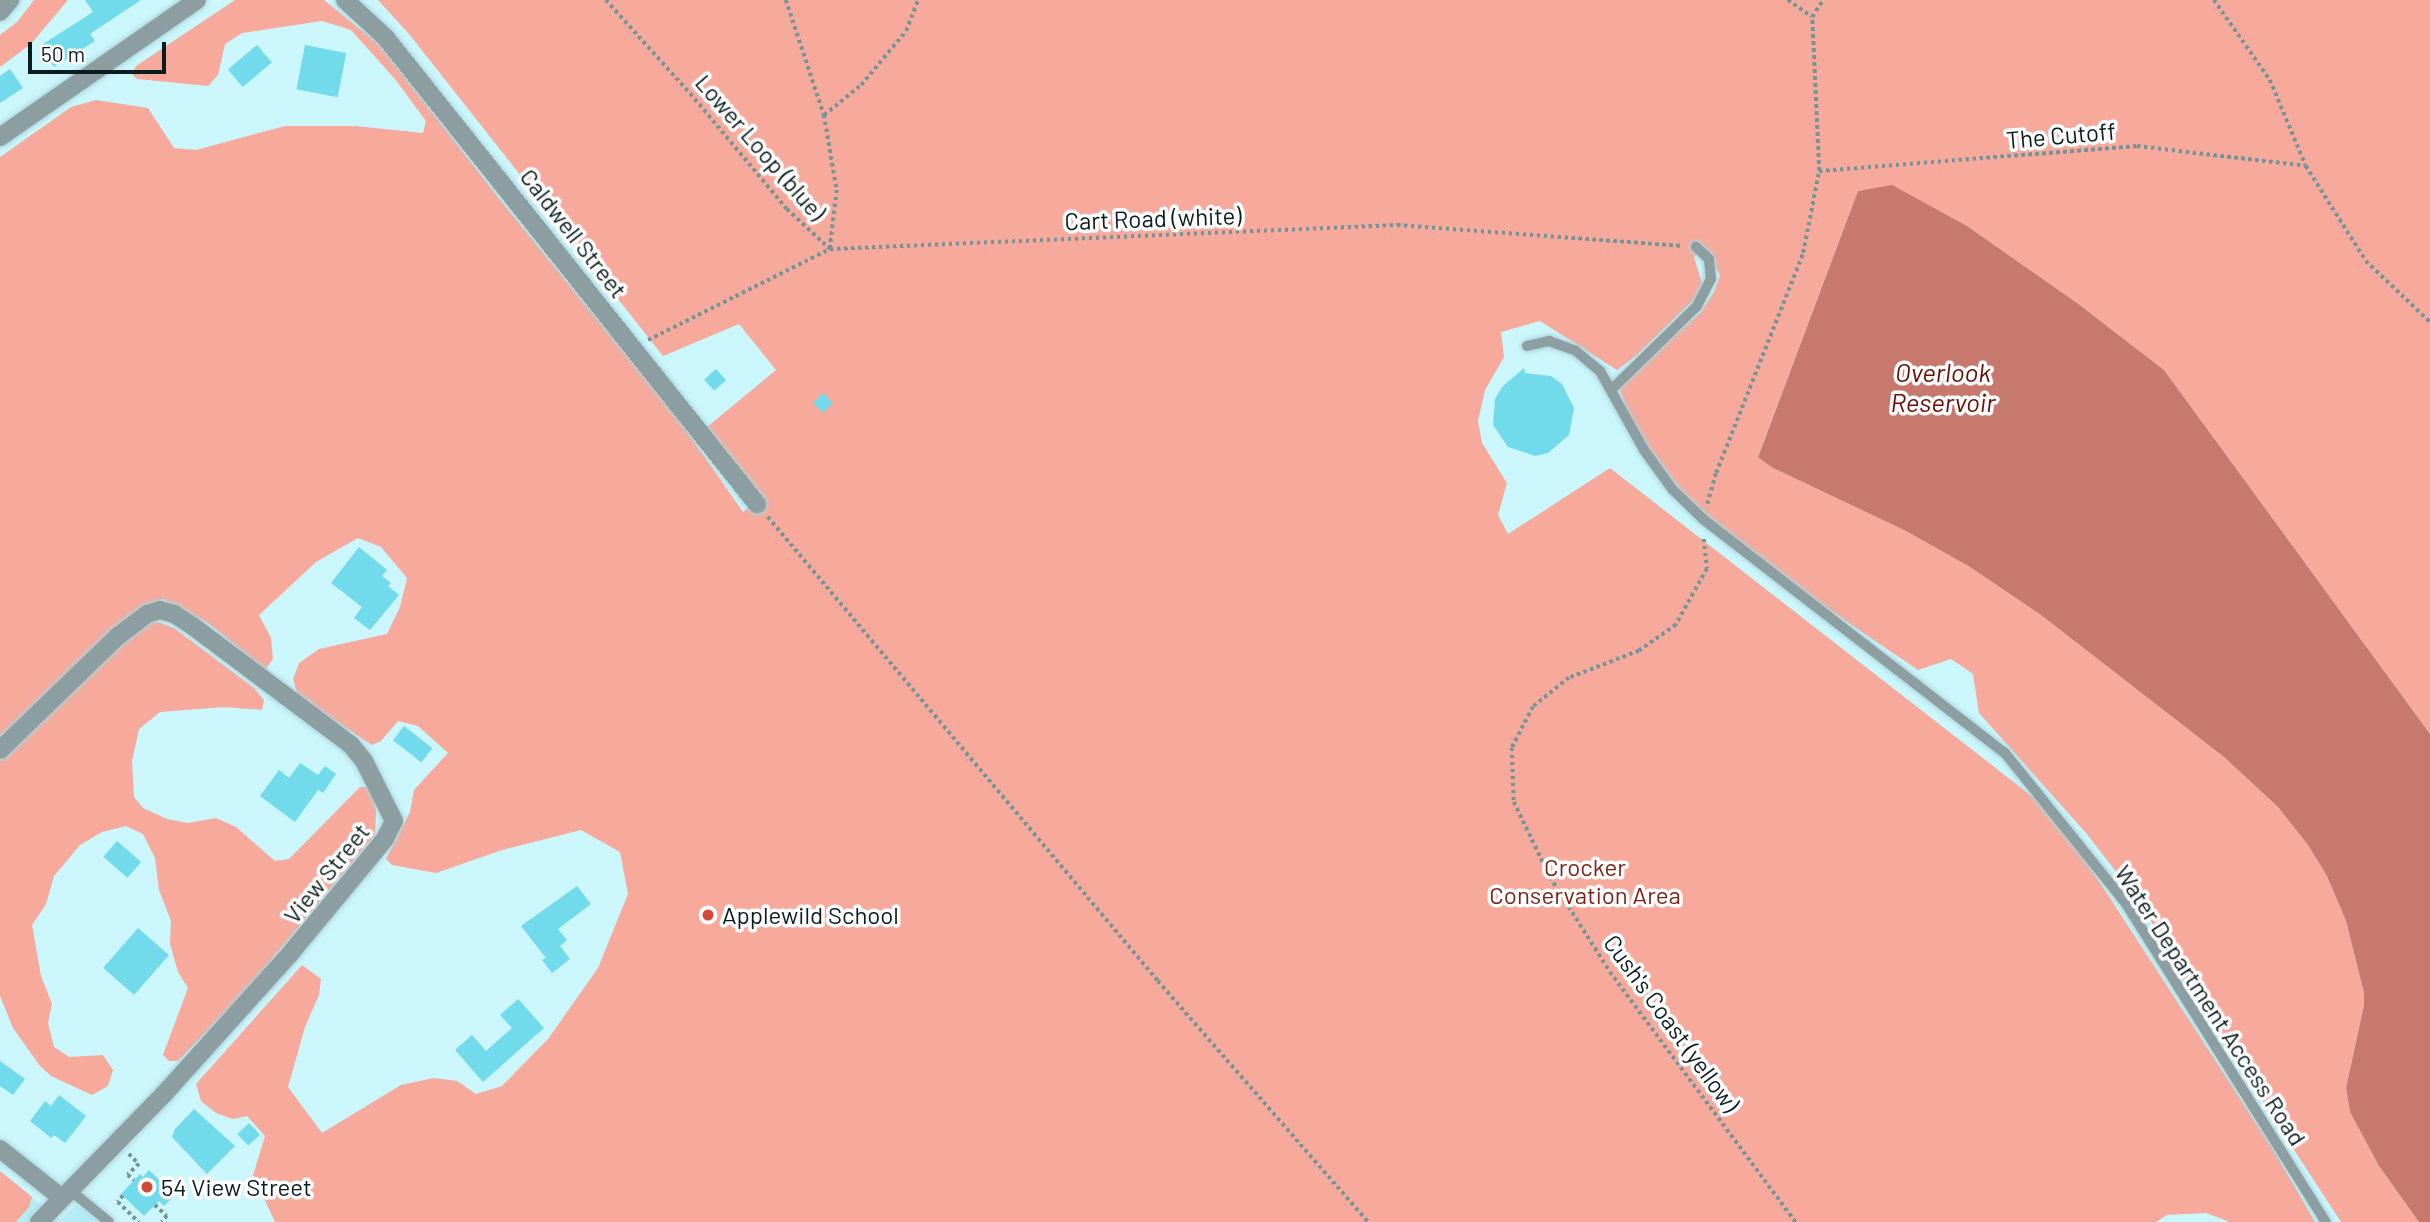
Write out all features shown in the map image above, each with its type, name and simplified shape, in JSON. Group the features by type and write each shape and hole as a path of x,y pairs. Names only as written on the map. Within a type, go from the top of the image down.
{"street":[{"path":"0,12 10,0"},
{"path":"0,137 197,0"},
{"name":"Caldwell Street","path":"345,0 386,38 757,503"},
{"name":"View Street","path":"0,750 118,636 147,614 160,610 174,614 194,627 351,745 364,761 393,815 391,832 290,954 157,1102 38,1222"},
{"path":"0,1149 66,1194"}],"lane":[{"path":"1612,388 1697,306 1711,279 1709,259 1696,247"},
{"name":"Water Department Access Road","path":"1527,346 1549,341 1576,351 1600,371 1612,388 1644,450 1673,489 1703,519 1912,684 2005,752 2125,902 2326,1222"},
{"path":"66,1194 108,1222"}],"path":[{"name":"Lower Loop (blue)","path":"606,0 695,99 787,209 830,250"},
{"name":"Lower Loop (blue)","path":"786,0 824,115 837,190 830,250"},
{"path":"824,115 861,85 906,31 918,0"},
{"path":"1788,0 1812,17"},
{"path":"1703,519 1716,473 1803,253 1819,171 1812,17 1823,0"},
{"path":"2214,0 2270,79 2306,166 2366,261 2430,322"},
{"name":"The Cutoff","path":"1819,171 2137,146 2306,166"},
{"name":"Cart Road (white)","path":"633,347 830,250 1396,225 1696,247"},
{"path":"757,503 1158,981 1368,1222"},
{"name":"Cush's Coast (yellow)","path":"1703,519 1707,569 1676,625 1639,651 1569,678 1533,707 1512,748 1514,802 1550,877 1610,972 1796,1222"},
{"path":"132,1157 139,1164 128,1175 134,1180"},
{"path":"123,1196 118,1202 139,1222"},
{"path":"155,1205 167,1216 162,1222"}],"shaded area":[{"path":"0,1171 60,1220 76,1205 99,1222 0,1222"}],"green space":[{"path":"34,0 68,0 31,44 0,67 0,35 17,22"},
{"name":"Crocker Conservation Area","path":"235,0 324,0 381,46 501,201 674,413 743,512 761,499 707,427 776,370 739,324 663,356 409,34 378,0 2430,0 2430,734 2164,370 2077,303 1967,226 1892,186 1858,191 1758,456 1773,468 1906,531 1970,567 2041,615 2224,757 2278,807 2308,845 2327,876 2346,921 2364,993 2364,1005 2346,1088 2350,1112 2379,1166 2419,1222 2341,1222 2183,979 2142,905 2086,833 1979,713 1973,674 1951,659 1918,670 1819,603 1692,505 1648,447 1625,405 1619,387 1623,380 1700,313 1714,292 1720,275 1704,246 1694,257 1702,283 1698,296 1636,356 1617,370 1540,321 1501,332 1504,357 1485,390 1478,421 1482,443 1507,483 1498,515 1508,534 1610,468 2056,815 2273,1149 2315,1222 2230,1222 2206,1213 2167,1215 2156,1222 275,1222 263,1196 250,1185 265,1136 247,1116 233,1119 216,1113 201,1101 196,1084 302,965 321,979 319,995 305,1027 288,1087 322,1133 401,1085 434,1078 457,1081 476,1094 502,1086 548,1039 598,968 628,894 620,852 581,830 502,850 436,873 392,865 386,859 410,812 414,790 448,753 418,726 398,721 381,741 372,745 298,697 293,679 299,663 319,649 387,634 400,607 407,578 381,547 358,538 316,562 259,615 271,638 273,659 265,670 209,624 163,599 119,623 0,738 0,157 71,107 96,100 148,108 174,148 196,150 285,126 355,126 423,133 426,121 395,79 351,30 322,21 242,33 225,44 218,75 208,86 137,79 132,74 136,66"},
{"path":"155,621 174,628 254,688 264,700 262,710 224,707 160,712 139,729 132,761 134,797 143,808 167,819 188,823 216,818 236,827 275,861 289,859 360,787 371,787 376,811 375,835 241,997 178,1061 169,1061 163,1055 188,988 178,972 170,944 171,921 159,890 155,858 143,834 126,826 102,832 80,845 54,876 46,904 32,925 41,976 52,1004 48,1023 54,1047 69,1057 103,1055 113,1070 108,1086 92,1095 51,1076 40,1066 13,1028 0,996 0,761 124,640"},
{"path":"0,1171 32,1197 29,1207 16,1222 0,1222"}],"water":[{"name":"Overlook Reservoir","path":"1892,185 1967,226 2077,303 2164,370 2430,734 2430,1222 2419,1222 2379,1166 2350,1112 2346,1088 2364,1005 2364,993 2346,921 2327,876 2308,845 2278,807 2224,757 2041,615 1970,567 1906,531 1773,468 1758,457 1858,191"}],"building":[{"path":"85,0 141,0 90,34 95,41 54,67 40,46 93,12"},
{"path":"257,45 272,63 243,87 228,69"},
{"path":"305,45 346,53 338,97 296,89"},
{"path":"10,69 23,88 0,103 0,76"},
{"path":"1524,368 1525,373 1551,376 1562,384 1574,408 1569,435 1548,453 1535,456 1508,447 1493,425 1495,399 1502,387"},
{"path":"716,369 726,380 714,391 704,380"},
{"path":"823,393 833,403 823,413 813,403"},
{"path":"359,547 387,570 382,576 391,583 388,586 399,595 370,630 354,618 362,607 331,583"},
{"path":"404,726 432,748 421,762 393,740"},
{"path":"300,763 318,775 325,766 336,774 323,793 318,790 295,822 260,796 279,770 289,778"},
{"path":"117,841 141,862 127,878 103,857"},
{"path":"577,886 591,904 558,929 567,940 560,946 570,959 552,973 542,960 546,958 521,926"},
{"path":"138,928 169,955 134,995 103,968"},
{"path":"518,999 544,1028 483,1082 455,1050 472,1035 486,1051 512,1028 500,1015"},
{"path":"0,1061 25,1079 13,1095 0,1086"},
{"path":"59,1095 86,1116 65,1143 54,1135 51,1138 30,1121 45,1101 51,1106"},
{"path":"194,1109 235,1146 207,1174 172,1137 175,1129"},
{"path":"249,1123 260,1135 248,1146 237,1134"},
{"name":"54 View Street","path":"149,1170 175,1195 164,1206 159,1201 144,1216 121,1194 140,1174 143,1177"}],"place":[{"name":"Applewild School","path":"708,915"},
{"name":"54 View Street","path":"147,1187"}]}
